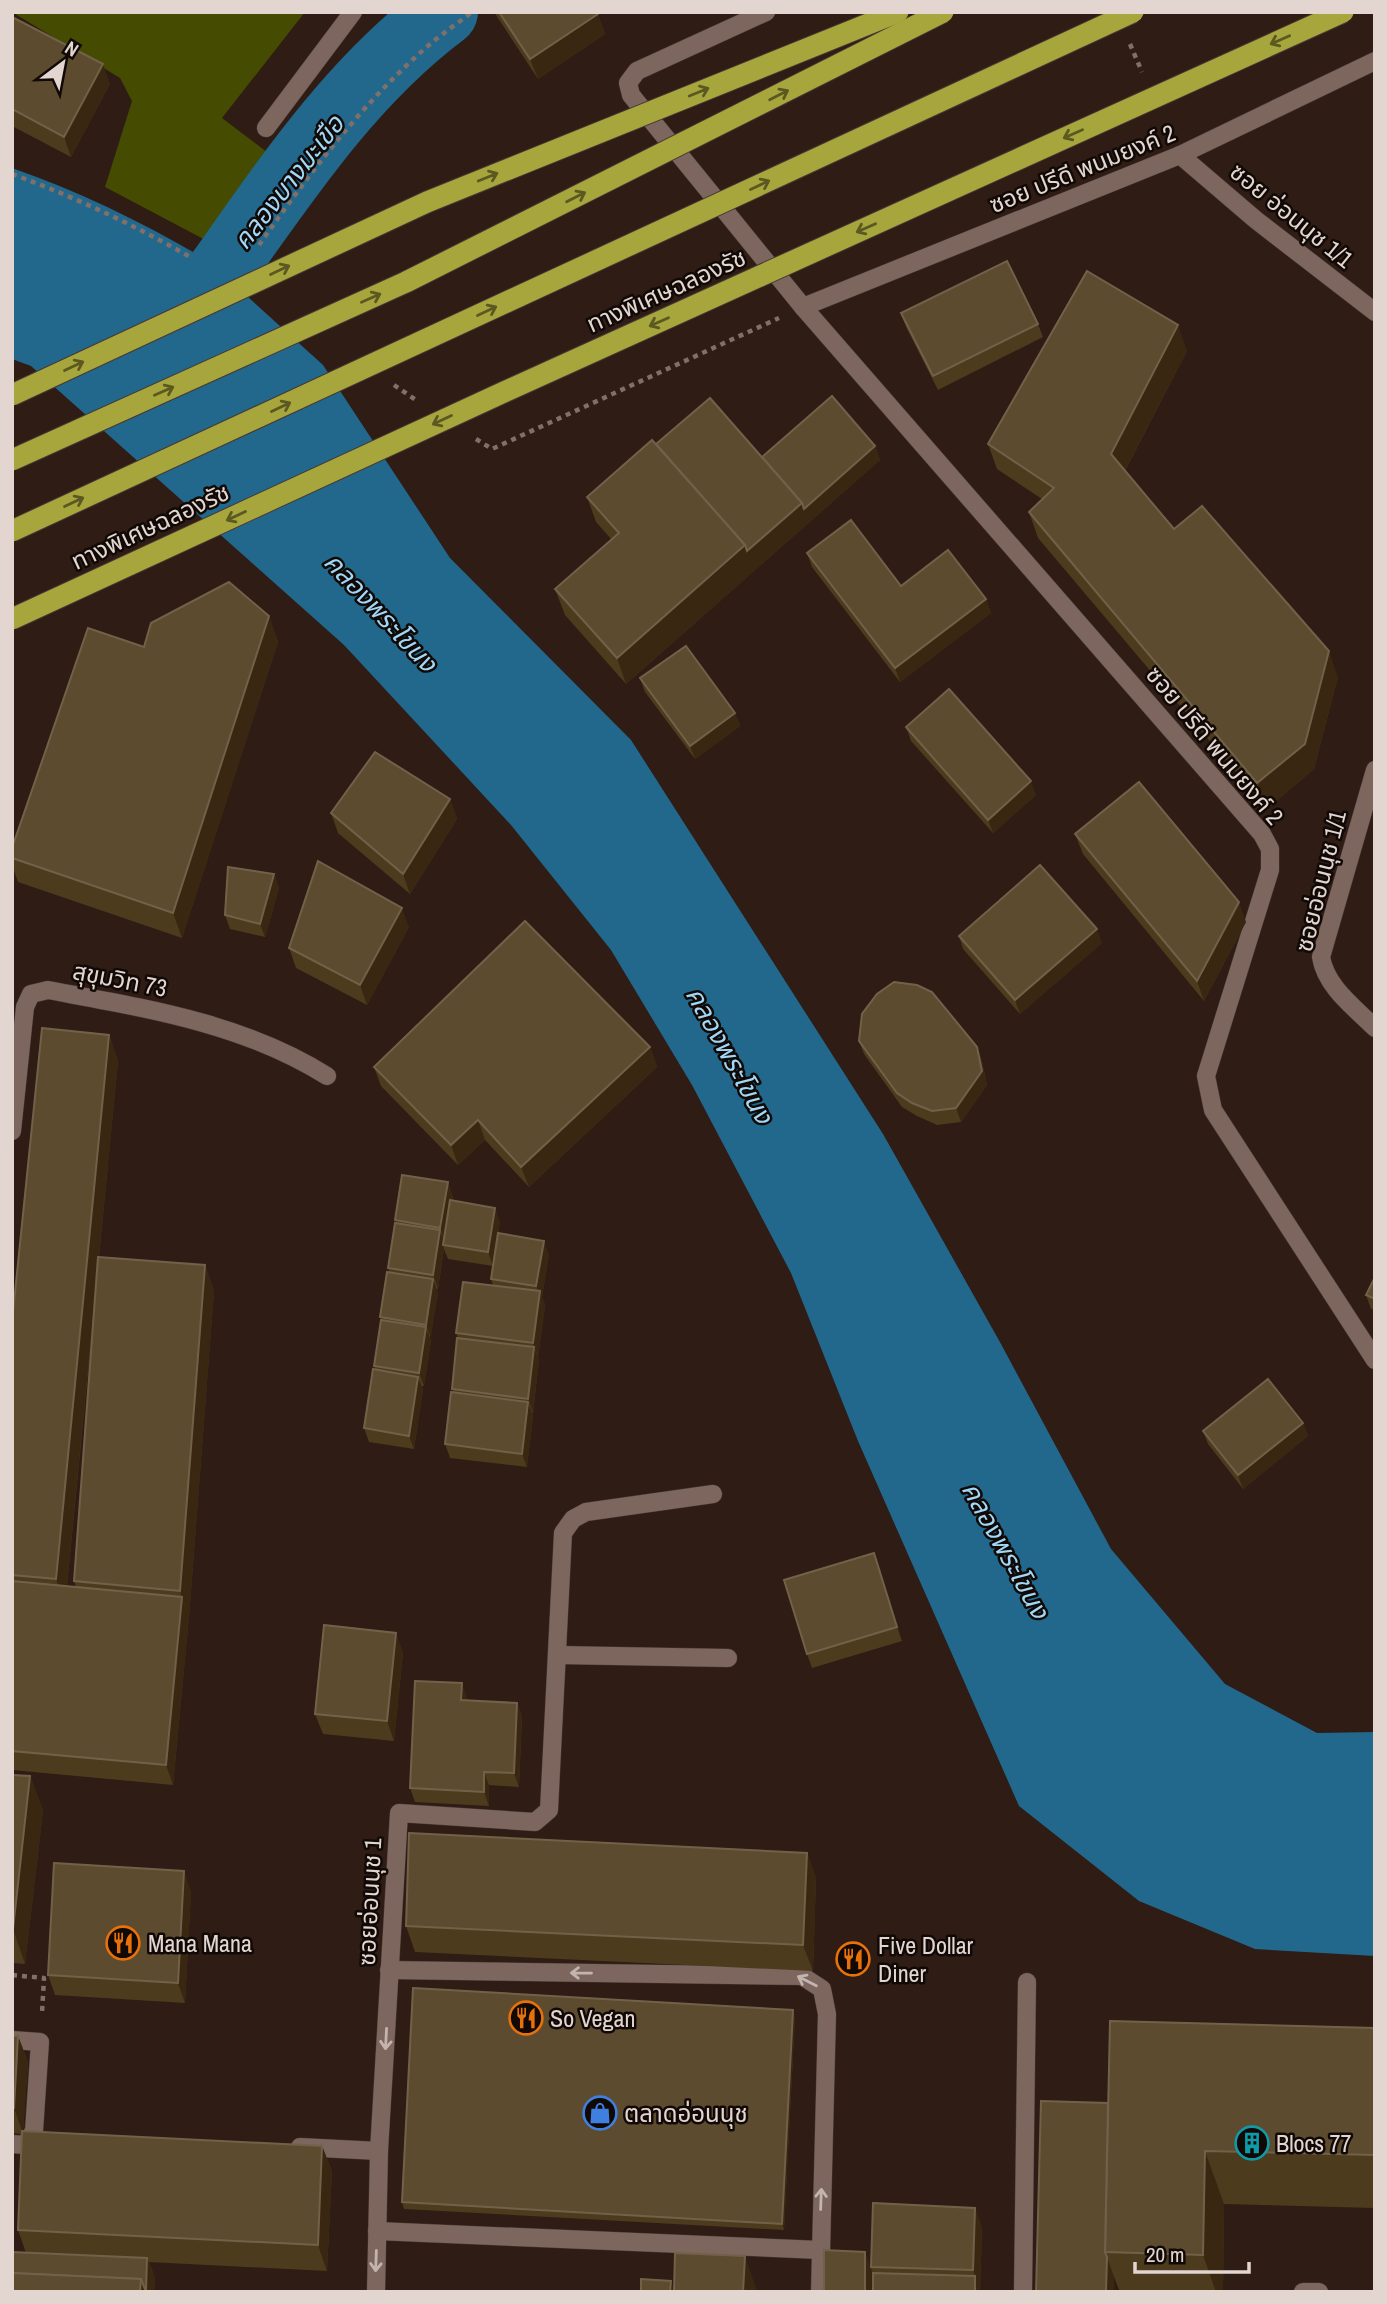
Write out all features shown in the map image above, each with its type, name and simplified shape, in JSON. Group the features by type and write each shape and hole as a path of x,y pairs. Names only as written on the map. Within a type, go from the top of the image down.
{"highway":[{"path":"12,395 427,202 898,12"},
{"path":"12,460 406,282 943,12"},
{"path":"12,531 1133,12"},
{"name":"ทางพิเศษฉลองรัช","path":"12,619 517,386 1343,12"}],"street":[{"path":"266,128 353,12"},
{"name":"ซอย ปรีดี พนมยงค์ 2","path":"766,12 636,71 628,83 631,95 803,307 1262,834 1270,849 1270,870 1206,1076 1208,1090 1213,1110 1375,1360"},
{"name":"ซอย ปรีดี พนมยงค์ 2","path":"803,307 1180,155 1375,61"},
{"name":"ซอย อ่อนนุช 1/1","path":"1180,155 1256,220 1375,312"},
{"name":"ซอยอ่อนนุช 1/1","path":"1375,770 1321,957 1323,970 1332,985 1375,1028"},
{"name":"สุขุมวิท 73","path":"12,1132 25,1007 31,994 48,990 164,1012 233,1031 306,1063 327,1076"},
{"name":"ซอยอ่อนนุช 1","path":"376,2292 379,2151 399,1814 535,1822 549,1810 563,1533 573,1519 586,1512 713,1494"},
{"path":"558,1655 729,1658"},
{"path":"390,1970 803,1976 822,1989 827,2014 820,2292"},
{"path":"1023,2292 1027,1982"},
{"path":"12,2040 40,2042 41,2132 25,2145 12,2144"},
{"path":"282,2146 379,2151"},
{"path":"377,2231 820,2250"},
{"path":"1303,2292 1318,2292"}],"path":[{"path":"255,251 285,207 339,139 381,92 430,45 472,12"},
{"path":"12,174 52,188 138,227 192,258"},
{"path":"12,1975 44,1978 40,2042"}],"green space":[{"path":"12,12 305,12 222,118 275,158 211,243 105,187 132,101 120,78"}],"water":[{"name":"คลองพระโขนง","path":"12,168 132,219 246,284 248,297 323,365 450,558 631,740 883,1134 1001,1344 1111,1549 1225,1684 1317,1733 1375,1732 1375,1956 1255,1949 1139,1901 1019,1806 858,1441 791,1273 692,1085 611,950 511,825 344,645 31,366 12,359"}],"building":[{"path":"499,12 597,12 598,14 530,59"},
{"path":"12,17 103,64 64,137 12,109"},
{"path":"1007,261 1038,324 933,376 901,313"},
{"path":"1087,271 1178,325 1111,454 1174,529 1202,506 1329,651 1305,744 1257,783 1029,512 1054,488 988,444"},
{"path":"832,396 875,446 804,509 802,503 762,457"},
{"path":"710,398 802,503 747,551 745,545 656,444"},
{"path":"652,440 745,545 617,658 555,589 619,533 587,497"},
{"path":"851,520 901,586 948,550 986,599 895,668 807,553"},
{"path":"229,582 269,616 173,913 12,858 12,848 88,628 144,647 151,623"},
{"path":"686,646 735,713 690,746 640,678"},
{"path":"949,689 1031,781 988,820 906,727"},
{"path":"375,752 450,799 403,874 331,813"},
{"path":"1139,782 1239,902 1197,981 1075,834"},
{"path":"318,861 402,908 360,985 289,948"},
{"path":"1040,865 1097,929 1015,1000 959,936"},
{"path":"228,867 274,874 260,924 225,915"},
{"path":"525,921 650,1047 521,1167 478,1120 451,1145 374,1067"},
{"path":"894,982 917,985 932,992 977,1047 982,1071 956,1108 932,1111 897,1093 859,1041 862,1014 877,994"},
{"path":"42,1028 109,1035 56,1579 12,1575 12,1322"},
{"path":"402,1175 448,1182 440,1228 395,1220"},
{"path":"450,1200 495,1208 488,1252 443,1245"},
{"path":"395,1223 440,1230 433,1275 388,1268"},
{"path":"498,1233 544,1241 536,1286 491,1279"},
{"path":"98,1257 205,1265 180,1591 74,1581"},
{"path":"387,1272 433,1279 426,1325 380,1317"},
{"path":"1375,1277 1375,1299 1366,1295"},
{"path":"463,1282 540,1291 533,1343 456,1333"},
{"path":"381,1320 426,1327 419,1373 374,1366"},
{"path":"457,1338 534,1347 528,1399 452,1389"},
{"path":"373,1369 418,1377 409,1436 364,1428"},
{"path":"1268,1379 1303,1423 1238,1475 1203,1431"},
{"path":"451,1392 528,1402 522,1454 445,1444"},
{"path":"874,1553 897,1627 807,1654 784,1580"},
{"path":"12,1581 182,1597 166,1765 12,1751"},
{"path":"324,1625 396,1633 387,1721 315,1714"},
{"path":"415,1681 462,1683 461,1700 517,1703 514,1773 484,1772 484,1792 410,1788"},
{"path":"12,1775 30,1776 13,1929 12,1929"},
{"path":"409,1833 807,1853 803,1945 406,1926"},
{"name":"Mana Mana","path":"54,1863 184,1871 178,1983 48,1975"},
{"name":"ตลาดอ่อนนุช","path":"413,1988 793,2010 782,2224 402,2202"},
{"path":"1110,2021 1375,2028 1375,2155 1205,2151 1203,2255 1105,2252"},
{"path":"12,2036 18,2036 14,2108 12,2108"},
{"path":"1041,2101 1108,2103 1106,2292 1036,2292"},
{"path":"22,2131 322,2146 318,2245 18,2230"},
{"path":"873,2203 975,2208 973,2270 871,2267"},
{"path":"824,2250 865,2252 865,2292 824,2292"},
{"path":"12,2252 147,2258 146,2292 141,2279 12,2273"},
{"path":"675,2253 745,2256 743,2292 674,2292"},
{"path":"12,2273 141,2279 140,2292 12,2292"},
{"path":"873,2273 975,2276 975,2292 873,2292"},
{"path":"641,2279 671,2281 670,2292 641,2292"}],"waterway":[{"name":"คลองบางมะเขือ","path":"165,343 217,277 324,130 380,68 444,12"}],"place":[{"name":"Mana Mana","path":"123,1943"},
{"name":"Five Dollar Diner","path":"853,1959"},
{"name":"So Vegan","path":"526,2018"},
{"name":"ตลาดอ่อนนุช","path":"600,2113"},
{"name":"Blocs 77","path":"1252,2143"}]}
